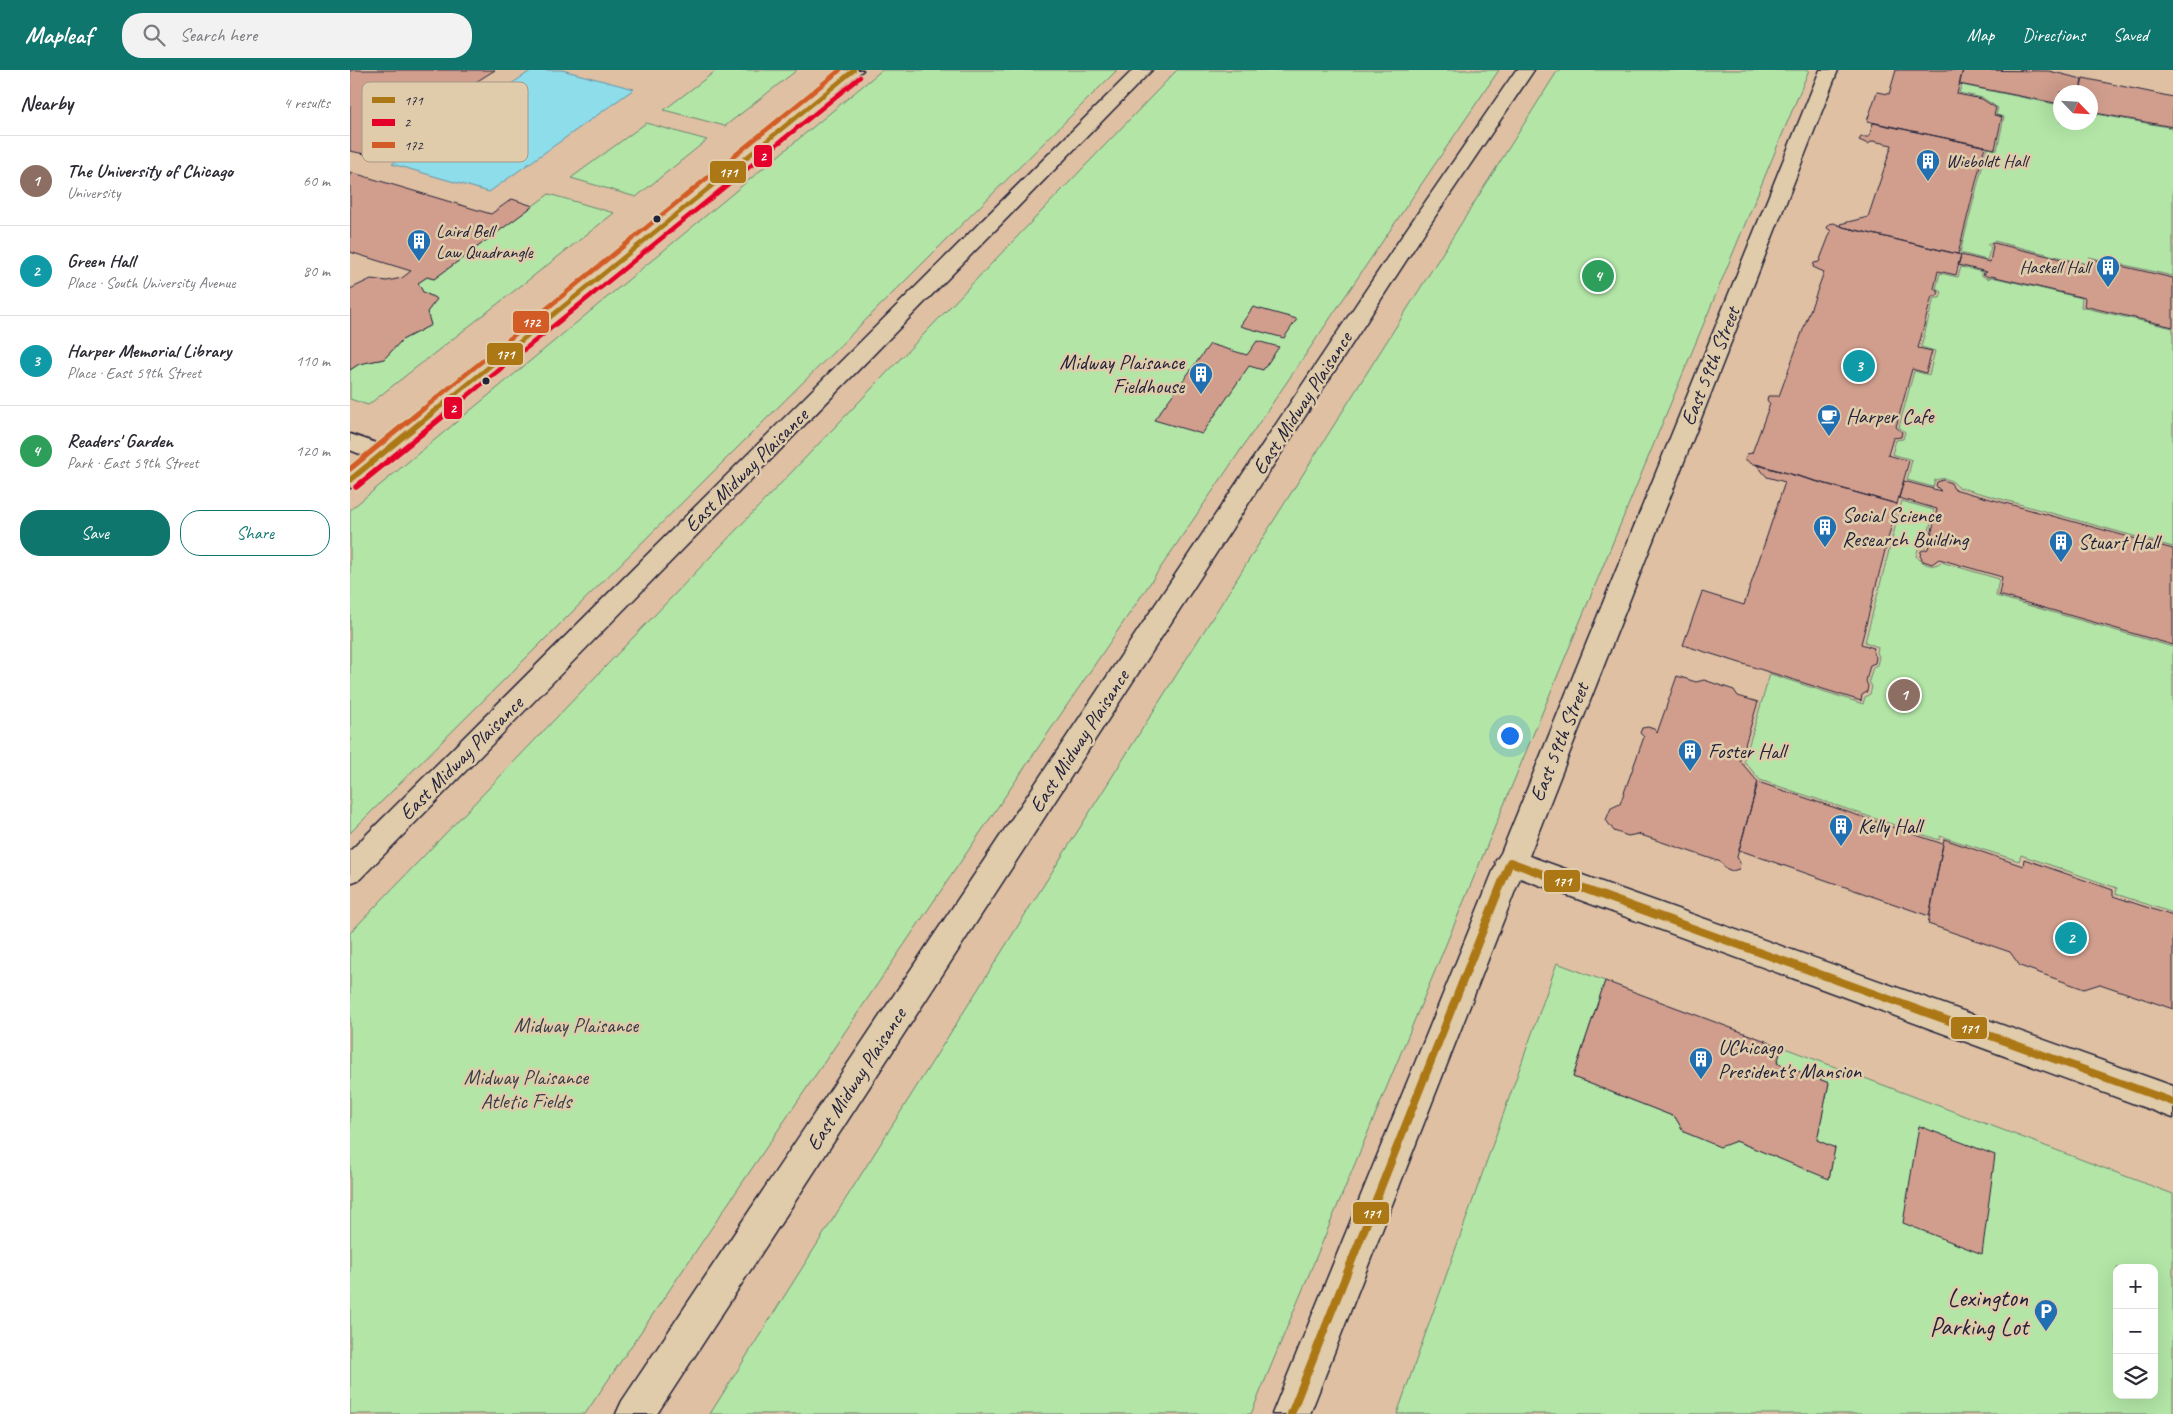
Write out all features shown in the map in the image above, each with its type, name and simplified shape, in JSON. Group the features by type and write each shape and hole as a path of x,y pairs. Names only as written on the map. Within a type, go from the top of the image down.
{"street":[{"path":"350,480 854,70"},
{"name":"East Midway Plaisance","path":"350,870 1143,70"},
{"name":"East Midway Plaisance","path":"634,1414 1416,230 1525,70"},
{"name":"East 59th Street","path":"1291,1414 1510,862 1829,70"},
{"path":"350,442 383,454"},
{"path":"1510,862 2173,1102"}],"green space":[{"path":"717,70 797,70 725,126 664,110"},
{"path":"882,70 1117,70 350,833 350,510"},
{"name":"Midway Plaisance","path":"1177,70 1499,70 585,1414 350,1414 350,933"},
{"path":"1558,70 1809,70 1251,1414 710,1414"},
{"path":"1962,85 2053,104 2053,130 2098,130 2098,114 2173,128 2173,276 2089,257 2087,264 1994,241 1987,244 1991,247 1987,260 1960,253 1987,148 1997,150 2004,117 1996,115 1998,108 1983,98 1959,93"},
{"path":"646,123 707,140 636,197 571,178"},
{"path":"549,194 614,213 368,405 350,399 350,370 359,364 384,359 402,340 431,325 427,312 437,299 423,292 418,283 427,277 434,279"},
{"path":"1961,267 1983,272 1980,274 1987,279 1992,277 2082,298 2081,307 2173,328 2173,547 1958,487 1948,479 1935,480 1933,487 1907,480 1912,460 1892,454 1896,440 1903,439 1905,432 1899,427 1914,371 1929,375 1935,351 1921,347 1934,298 1940,298 1942,292 1936,289 1940,273 1958,277"},
{"path":"1902,501 1934,510 1925,547 1918,549 1916,556 1925,563 1934,565 1941,562 1999,579 1996,596 2173,647 2173,913 2116,894 2117,888 2021,855 2019,861 1940,836 1939,840 1760,780 1744,761 1770,674 1863,704 1865,697 1870,694 1872,687 1869,681 1873,667 1877,665 1879,657 1878,647 1865,642"},
{"path":"1557,963 1605,981 1573,1077 1675,1117 1684,1132 1720,1146 1736,1141 1829,1178 1835,1148 1817,1140 1829,1083 1777,1063 1782,1047 2173,1194 2173,1414 1397,1414"}],"water":[{"path":"532,70 562,70 634,89 489,192 392,164 395,162 528,162 528,82 514,82"}],"building":[{"path":"350,70 495,70 476,82 362,82 362,153 350,151"},
{"path":"1896,70 1963,70 1957,94 1982,99 1996,108 1994,115 2002,117 1995,149 1867,121 1877,92 1889,94"},
{"path":"1963,70 2049,71 2082,79 2081,85 2053,85 2053,103 1959,84"},
{"path":"2083,78 2173,97 2173,127 2098,113 2098,85 2082,85"},
{"name":"Wieboldt Hall","path":"1873,123 1985,146 1958,254 1843,227 1840,224 1868,217 1892,145 1873,141 1868,144 1859,140 1861,137 1869,137"},
{"name":"Laird Bell Law Quadrangle","path":"350,172 491,214 512,199 533,206 434,279 427,277 418,283 423,292 437,299 427,312 431,325 402,340 384,359 359,364 350,370 350,289 371,279 387,281 402,278 411,271 350,252"},
{"path":"1834,223 1843,227 1961,255 1956,275 1938,271 1934,289 1939,292 1937,296 1932,296 1918,348 1932,351 1926,373 1912,369 1896,427 1902,432 1901,437 1893,438 1888,455 1909,461 1897,504 1750,463 1745,459 1747,454 1752,453 1770,404 1767,400 1768,396 1779,396 1824,272 1813,267 1814,263 1819,262 1831,231 1827,228 1829,224"},
{"name":"Haskell Hall","path":"1994,243 2090,266 2091,259 2173,278 2173,327 2084,306 2085,298 1991,276 1988,277 1983,274 1987,272 1958,265 1961,255 1990,262 1993,246 1991,244"},
{"path":"1253,307 1297,319 1284,338 1240,326"},
{"name":"Midway Plaisance Fieldhouse","path":"1257,341 1279,347 1263,370 1249,366 1202,434 1154,420 1210,344 1247,355"},
{"name":"Social Science Research Building","path":"1756,464 1897,504 1861,644 1874,648 1873,652 1876,657 1875,663 1870,665 1866,681 1868,686 1867,692 1862,695 1861,701 1683,645 1702,592 1744,605 1785,482 1767,477"},
{"name":"Stuart Hall","path":"1943,480 1951,483 1954,489 2173,549 2173,645 1999,595 2002,577 1939,559 1932,564 1923,561 1920,556 1921,551 1928,549 1937,509 1899,498 1904,481 1941,491 1936,486 1937,482"},
{"name":"Foster Hall","path":"1677,676 1696,682 1704,680 1734,690 1738,696 1758,702 1740,761 1758,782 1737,857 1740,863 1739,869 1732,871 1725,868 1721,862 1638,834 1628,836 1614,831 1606,820 1611,808 1620,804 1644,737 1640,733 1642,728 1654,729 1657,733"},
{"name":"Kelly Hall","path":"1758,782 1943,844 1929,916 1739,850"},
{"path":"1944,839 2023,866 2024,859 2113,890 2113,896 2173,916 2173,1009 2100,984 2084,989 2020,966 2010,952 1928,924"},
{"name":"UChicago President's Mansion","path":"1605,981 1782,1047 1777,1063 1829,1083 1817,1140 1835,1148 1829,1179 1736,1141 1720,1147 1684,1132 1675,1117 1573,1077"},
{"path":"1919,1126 1995,1155 1982,1254 1903,1223"}],"transit line":[{"name":"172","path":"350,469 840,70"},
{"name":"171","path":"350,480 854,70"},
{"name":"2","path":"356,487 860,77"},
{"name":"171","path":"1291,1414 1510,862 2173,1102"}],"place":[{"name":"Wieboldt Hall","path":"1928,182"},
{"name":"Laird Bell Law Quadrangle","path":"419,262"},
{"name":"Readers' Garden","path":"1598,276"},
{"name":"Haskell Hall","path":"2108,288"},
{"name":"Harper Memorial Library","path":"1859,366"},
{"name":"Midway Plaisance Fieldhouse","path":"1201,395"},
{"name":"Harper Cafe","path":"1829,437"},
{"name":"Social Science Research Building","path":"1825,548"},
{"name":"Stuart Hall","path":"2061,563"},
{"name":"The University of Chicago","path":"1904,695"},
{"name":"Foster Hall","path":"1690,772"},
{"name":"Kelly Hall","path":"1841,847"},
{"name":"Green Hall","path":"2071,938"},
{"name":"UChicago President's Mansion","path":"1701,1080"},
{"name":"Lexington Parking Lot","path":"2046,1332"}],"park label":[{"name":"Midway Plaisance Atletic Fields","path":"526,1089"}]}
